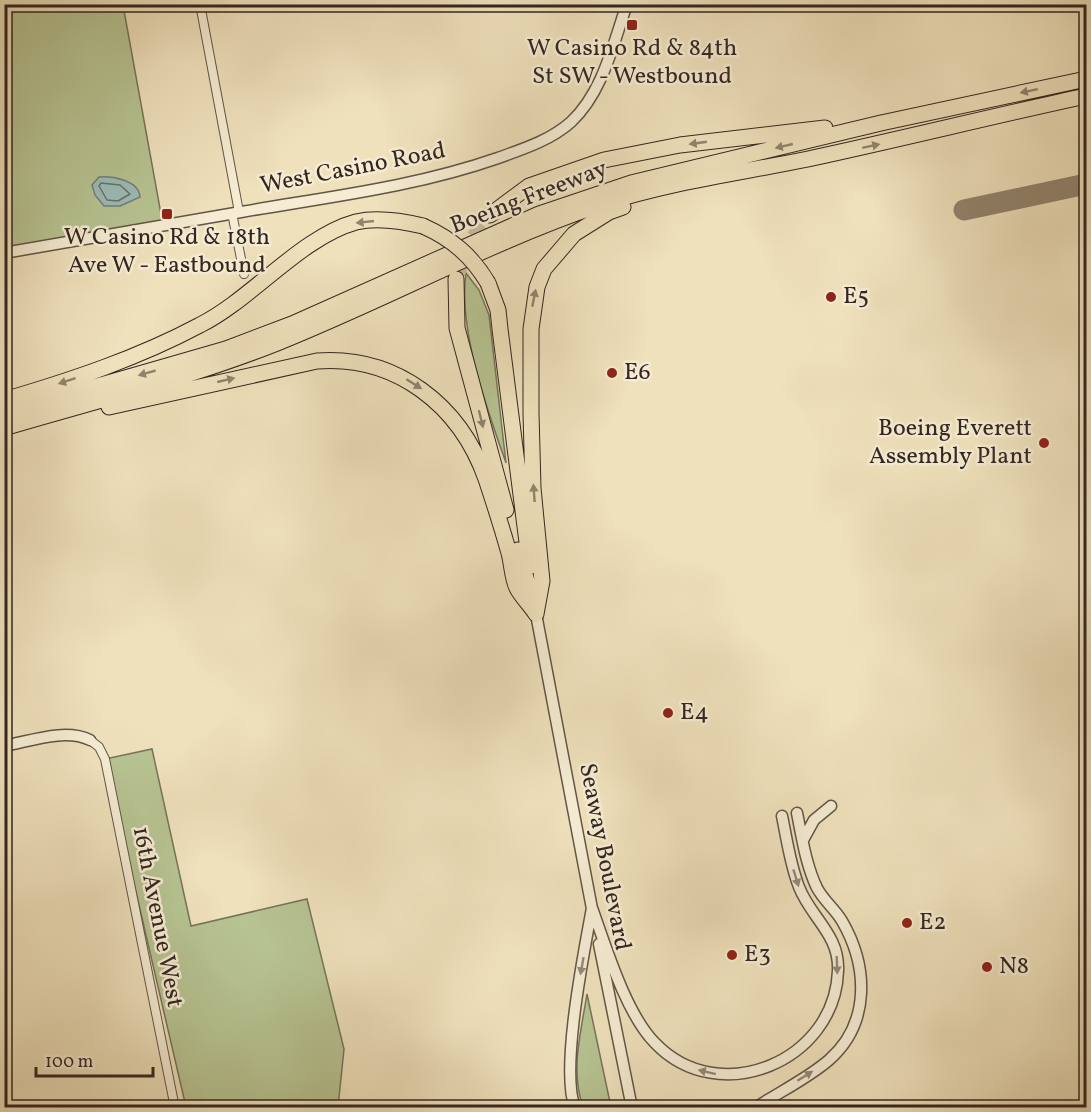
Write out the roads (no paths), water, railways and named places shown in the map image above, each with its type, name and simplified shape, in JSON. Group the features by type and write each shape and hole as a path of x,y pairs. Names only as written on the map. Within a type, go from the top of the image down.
{"highway":[{"name":"Boeing Freeway","path":"4,413 226,349 292,324 506,228 574,201 696,167 881,123 1086,79"},
{"name":"Boeing Freeway","path":"4,429 224,363 266,347 505,241 574,214 677,183 732,175 949,129 1086,96"},
{"path":"949,129 1086,105"},
{"path":"490,215 529,186 604,160 755,135 881,123"},
{"path":"536,614 542,581 533,488 531,329 537,287 544,268 574,234 609,212 732,175"},
{"path":"4,400 129,358 204,324 318,240 339,229 357,222 381,220 423,226 459,246 472,259 488,283 498,310 536,614"},
{"path":"456,279 457,328 536,614"},
{"path":"4,429 317,361 338,359 378,367 395,373 425,391 449,413 462,430 485,476 509,554 516,586 536,614"}],"street":[{"path":"200,4 236,213 244,274"},
{"name":"West Casino Road","path":"4,253 364,192 436,177 507,155 555,133 572,121 600,81 627,4"},
{"name":"Seaway Boulevard","path":"536,614 632,1107"},
{"path":"4,746 66,734 80,735 90,740"},
{"name":"16th Avenue West","path":"90,740 99,747 105,759 176,1107"},
{"path":"803,841 814,820 831,806"},
{"path":"755,1107 820,1067 837,1052 851,1032 861,997 861,973 853,942 841,918 827,905 818,890 809,869 797,813"},
{"path":"592,908 612,963 646,1034 666,1054 690,1067 717,1074 754,1072 779,1064 804,1046 822,1024 834,998 838,963 831,934 800,890 782,816"},
{"path":"574,1107 570,1075 580,977 592,908"}],"water":[{"path":"99,177 124,180 135,187 140,197 120,206 104,206 95,195 92,185"}],"tunnel":[{"path":"456,279 467,246 490,215"}],"place":[{"name":"W Casino Rd & 84th St SW - Westbound","path":"632,25"},
{"name":"W Casino Rd & 18th Ave W - Eastbound","path":"167,214"},
{"name":"E5","path":"831,297"},
{"name":"E6","path":"612,373"},
{"name":"Boeing Everett Assembly Plant","path":"1044,443"},
{"name":"E4","path":"668,713"},
{"name":"E2","path":"907,923"},
{"name":"E3","path":"732,955"},
{"name":"N8","path":"987,967"}]}
